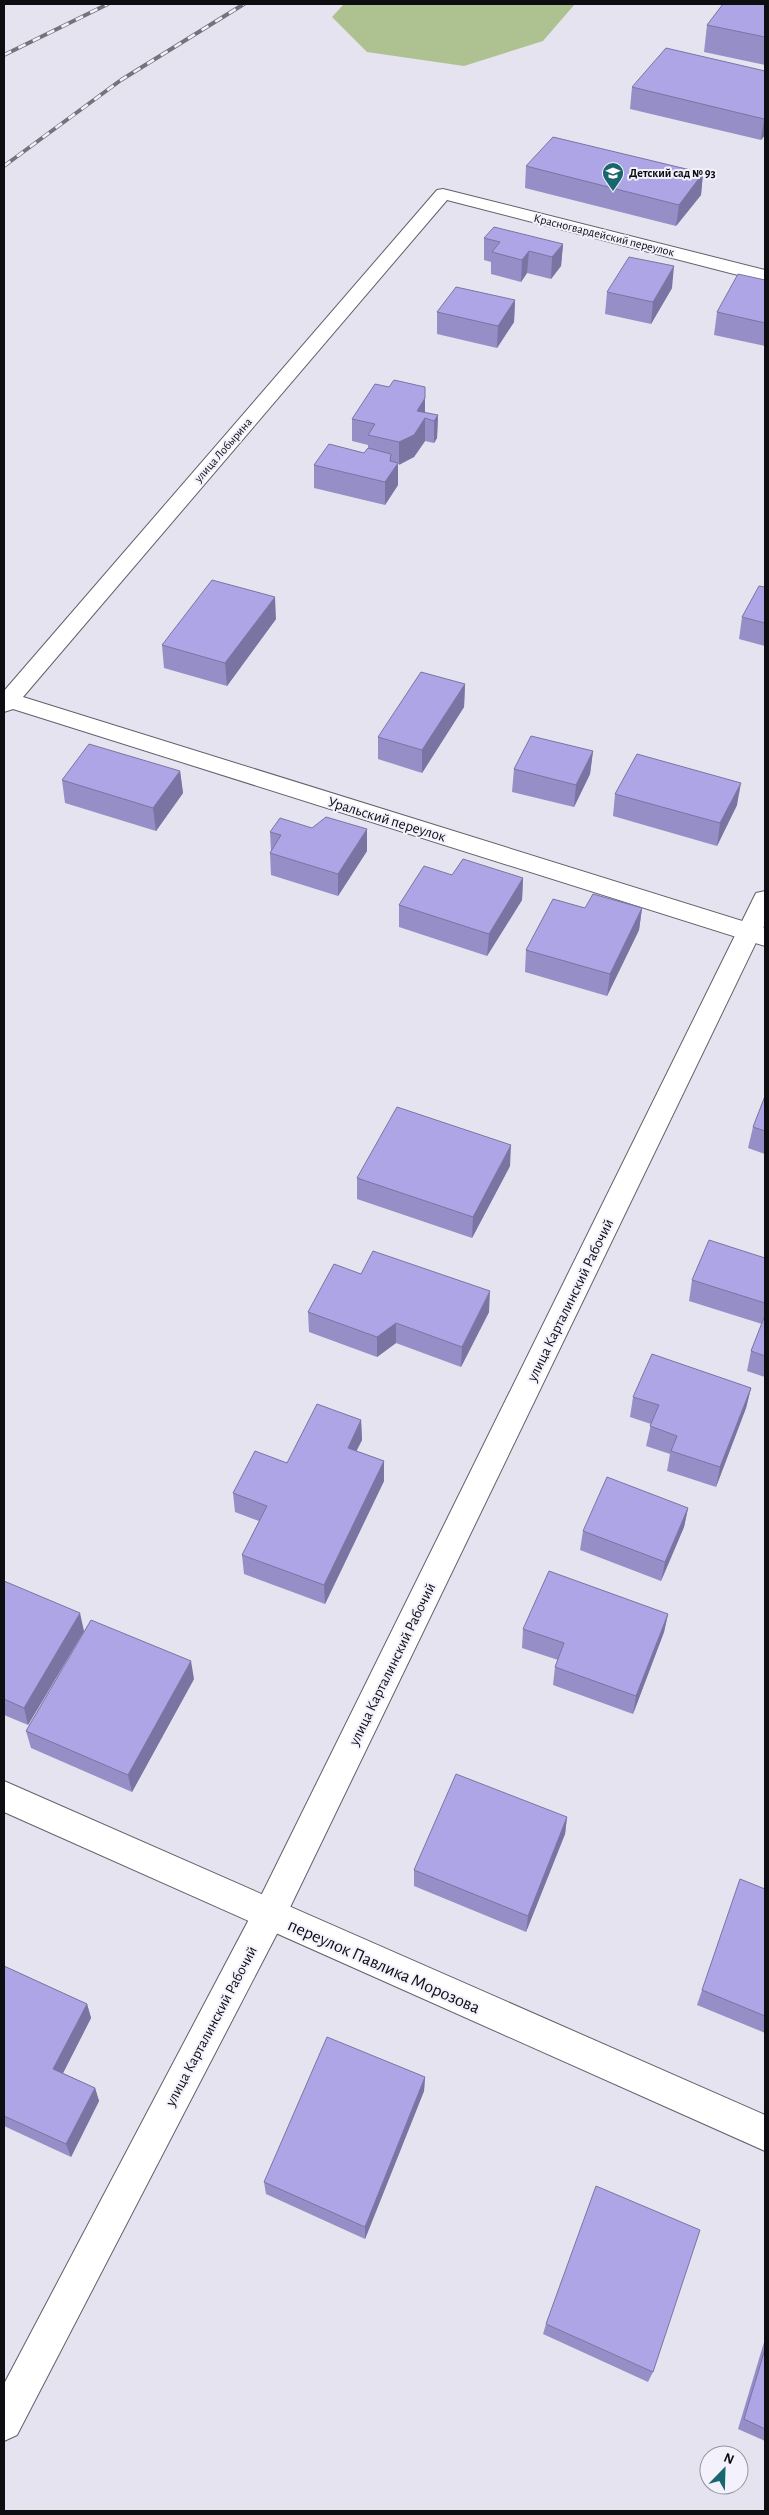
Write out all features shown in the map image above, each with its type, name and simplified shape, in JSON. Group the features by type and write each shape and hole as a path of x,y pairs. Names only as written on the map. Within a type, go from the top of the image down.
{"street":[{"name":"Красногвардейский переулок","path":"443,194 765,276"},
{"name":"улица Лобырина","path":"6,703 443,194"},
{"name":"Уральский переулок","path":"6,703 757,935"},
{"name":"улица Карталинский Рабочий","path":"4,2422 269,1915 757,935 765,899"},
{"name":"переулок Павлика Морозова","path":"4,1796 269,1915 765,2133"}],"green space":[{"path":"344,4 575,4 543,41 464,66 367,52 332,17"}],"building":[{"path":"723,4 765,4 765,37 707,25"},
{"path":"666,48 765,71 764,119 632,87"},
{"path":"553,137 703,173 679,205 526,166"},
{"path":"494,227 563,244 552,257 529,251 522,260 492,252 500,242 484,238"},
{"path":"629,257 674,266 653,302 607,292"},
{"path":"738,274 765,280 765,323 717,312"},
{"path":"456,287 515,300 498,326 437,312"},
{"path":"394,380 425,387 425,398 417,411 438,415 434,421 425,418 414,435 399,442 368,435 375,424 352,419 375,384 389,387"},
{"path":"329,444 364,453 368,448 391,454 390,461 398,463 385,482 314,465"},
{"path":"212,580 275,597 225,663 162,645"},
{"path":"759,586 765,587 765,623 742,617"},
{"path":"421,672 465,684 422,750 378,737"},
{"path":"531,736 593,751 576,785 514,769"},
{"path":"89,744 180,771 153,808 62,780"},
{"path":"637,754 741,783 720,823 615,794"},
{"path":"326,817 367,829 338,874 270,853 281,835 270,832 280,818 312,828"},
{"path":"463,859 523,878 489,934 399,905 424,866 452,875"},
{"path":"593,894 642,908 610,974 526,950 553,899 585,908"},
{"path":"765,1096 765,1131 753,1127"},
{"path":"397,1107 511,1145 473,1217 357,1178"},
{"path":"709,1240 765,1258 765,1303 692,1280"},
{"path":"373,1251 490,1291 462,1347 396,1323 377,1337 308,1312 334,1264 361,1274"},
{"path":"765,1315 765,1356 751,1351"},
{"path":"652,1354 751,1388 720,1467 671,1451 677,1436 650,1426 659,1405 633,1397"},
{"path":"317,1404 361,1420 348,1448 384,1461 324,1585 242,1555 267,1506 233,1493 255,1451 287,1463"},
{"path":"607,1477 688,1508 665,1562 583,1531"},
{"path":"549,1571 668,1614 636,1696 555,1667 564,1643 523,1629"},
{"path":"4,1581 80,1613 24,1708 4,1699"},
{"path":"91,1620 191,1661 128,1775 26,1731"},
{"path":"456,1774 567,1817 528,1916 414,1870"},
{"path":"740,1879 765,1889 765,2016 702,1990"},
{"path":"4,1966 87,2004 53,2069 95,2088 66,2144 4,2116"},
{"path":"327,2037 425,2077 365,2227 264,2182"},
{"path":"596,2186 700,2230 653,2372 546,2324"},
{"path":"765,2349 765,2429 744,2419"}],"railway":[{"path":"4,55 108,4"},
{"path":"4,166 121,80 244,4"}],"place":[{"name":"Детский сад № 93","path":"613,192"}]}
